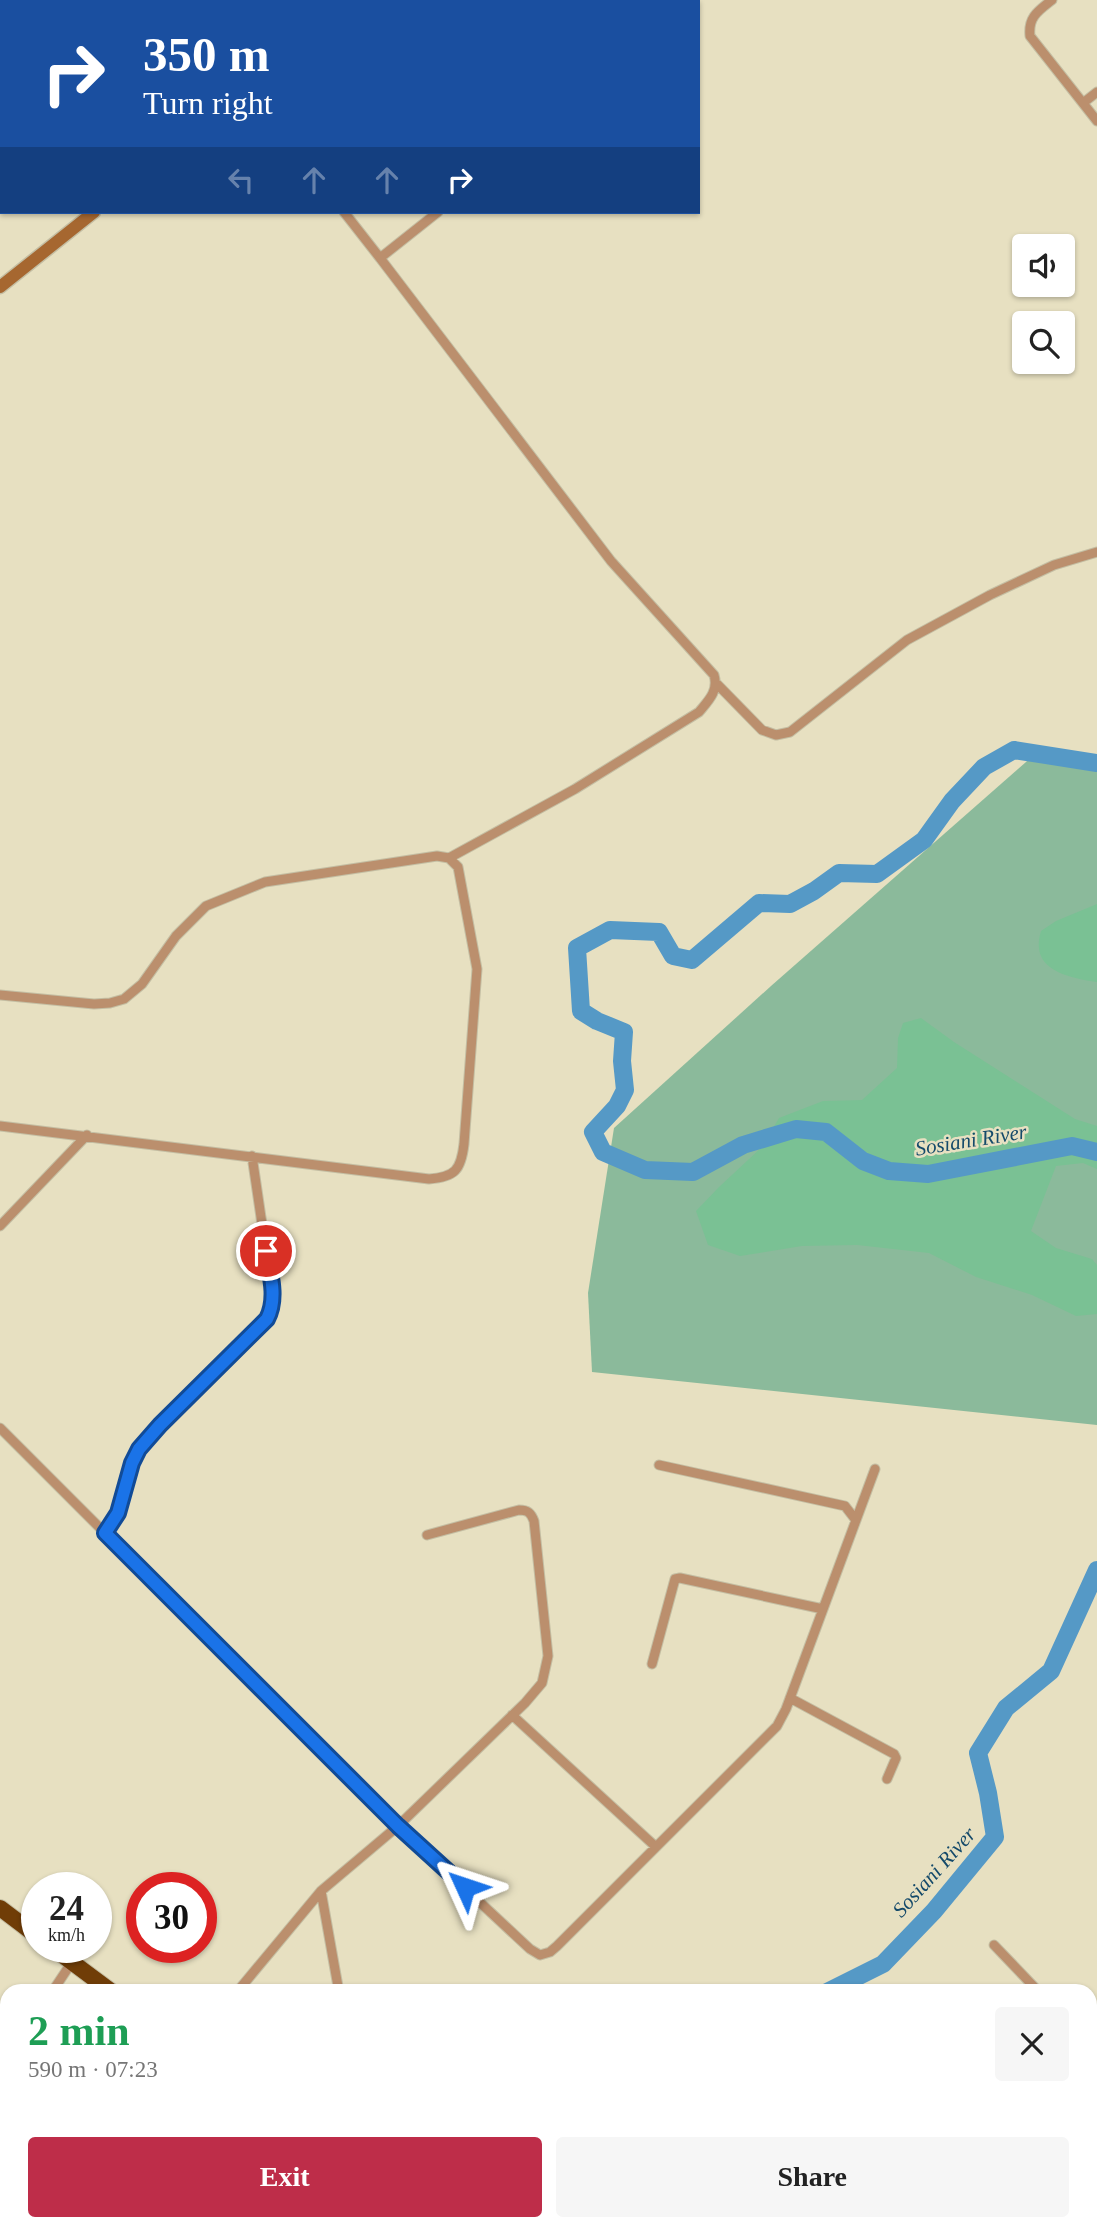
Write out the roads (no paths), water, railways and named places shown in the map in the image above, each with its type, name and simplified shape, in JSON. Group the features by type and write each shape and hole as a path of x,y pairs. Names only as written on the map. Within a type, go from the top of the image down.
{"highway":[{"path":"0,1908 21,1924"},
{"path":"73,1963 101,1984"}],"street":[{"path":"1052,0 1031,19 1030,36 1097,121"},
{"path":"1083,103 1097,92"},
{"path":"0,287 91,214"},
{"path":"346,214 611,561 714,675 716,682 762,730 776,735 790,732 907,640 990,594 1054,565 1097,552"},
{"path":"380,258 435,214"},
{"path":"449,858 575,789 699,712 712,696 716,682"},
{"path":"0,995 94,1004 124,999 142,984 176,936 206,906 265,882 437,856 449,858 458,867 477,969 462,1160 458,1168 446,1178 429,1179 0,1126"},
{"path":"0,1226 87,1135"},
{"path":"105,1533 118,1513 132,1463 139,1449 267,1319 271,1311 273,1299 252,1156"},
{"path":"0,1428 398,1826 530,1949 540,1955 554,1949 777,1726 790,1698 875,1469"},
{"path":"659,1465 845,1506 855,1519"},
{"path":"244,1984 321,1891 398,1826 542,1683 548,1656 534,1521 531,1514 519,1510 428,1535"},
{"path":"652,1664 676,1579 823,1609"},
{"path":"790,1698 894,1754 896,1758 887,1779"},
{"path":"512,1715 656,1846"},
{"path":"321,1891 338,1984"},
{"path":"994,1945 1032,1984"},
{"path":"57,1984 71,1963"}],"waterway":[{"name":"Sosiani River","path":"1097,763 1014,750 984,767 952,801 924,840 877,874 839,873 790,904 759,903 692,960 673,956 659,932 610,930 577,948 581,1011 624,1032 622,1061 625,1090 617,1106 593,1132 603,1152 645,1170 693,1172 743,1145 796,1129 826,1132 863,1161 889,1171 928,1174 1072,1146 1097,1152"},
{"name":"Sosiani River","path":"843,1984 883,1964 934,1911 995,1837 978,1753 1006,1708 1051,1671 1097,1570"}]}
